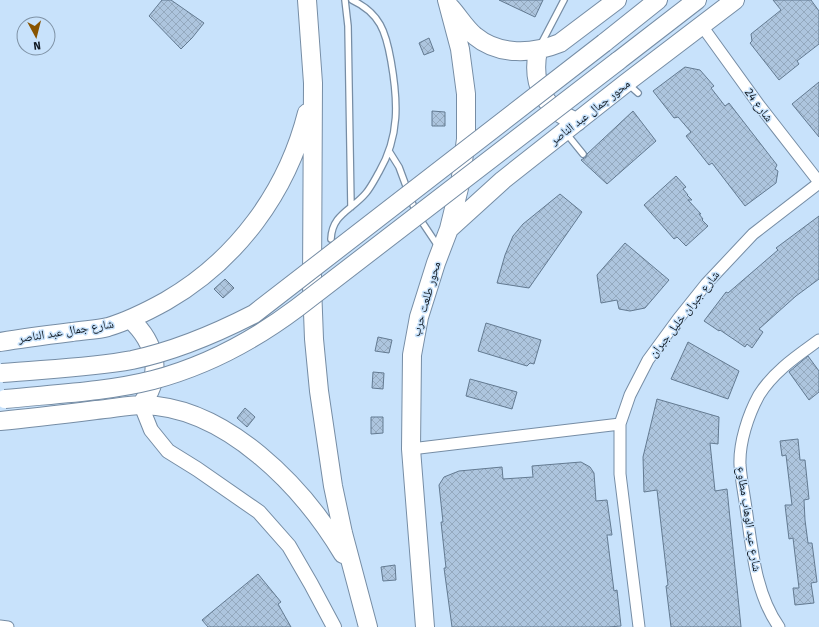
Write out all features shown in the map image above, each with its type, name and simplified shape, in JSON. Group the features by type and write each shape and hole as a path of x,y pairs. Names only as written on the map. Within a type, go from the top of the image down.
{"main road":[{"path":"307,0 313,83 312,286 319,391 330,470 343,533 354,580 368,627"},
{"path":"448,2 475,36 499,48 513,51 526,51 549,47 570,36 617,0"},
{"path":"1,373 132,360 194,342 225,329 254,314 658,0"},
{"path":"2,399 102,389 152,380 202,364 252,339 297,308 696,0"},
{"name":"محور جمال عبد الناصر","path":"449,228 504,180 571,127 632,88 702,26 735,0"},
{"name":"محور طلعت حرب","path":"425,627 410,449 412,355 419,317 449,228 460,184 466,132 466,94 460,49 448,2"},
{"path":"538,50 535,72 542,94 548,104 566,118 571,127"},
{"name":"شارع جمال عبد الناصر","path":"0,342 107,327 152,309 193,284 212,269 235,246 260,216 281,181 295,152 303,130 313,83"},
{"path":"130,319 145,336 150,345 153,356 154,378 151,389 141,405"},
{"path":"0,421 141,405 176,410 209,422 246,446 286,479 319,517 345,558 354,580"}],"street":[{"name":"شارع 24","path":"702,26 759,105 819,182"},
{"name":"شارع جبران خليل جبران","path":"639,627 620,474 620,424 630,395 648,360 706,284 753,234 819,182"},
{"name":"شارع عبد الوهاب مطاوع","path":"779,627 771,616 762,595 752,549 740,465 742,444 753,409 767,384 776,373 819,340"},
{"path":"141,405 151,430 168,451 259,512 289,546 312,584 334,627"},
{"path":"410,449 620,424"},
{"path":"0,626 8,627"}],"lane":[{"path":"346,0 348,26 351,207"},
{"path":"331,239 331,233 336,220 366,193 372,184 389,150 395,125 396,101 393,74 383,29 372,13 365,7 352,0"},
{"path":"538,50 564,0"},
{"path":"571,127 583,154"},
{"path":"389,150 399,167 416,213 441,249"}],"building":[{"path":"162,0 171,0 204,23 181,49 149,16"},
{"path":"499,0 543,0 535,17"},
{"path":"773,0 811,0 819,11 819,44 797,61 799,64 779,80 750,43 752,41 751,34 781,10"},
{"path":"429,38 434,51 424,55 419,43"},
{"path":"685,67 700,70 714,86 711,88 725,106 729,103 777,165 775,169 778,171 776,183 745,206 712,163 709,165 686,136 691,132 678,117 674,118 653,91"},
{"path":"819,82 819,137 792,104"},
{"path":"432,111 445,112 445,126 432,126"},
{"path":"633,111 656,141 607,184 581,160 586,157 587,154"},
{"path":"676,176 686,187 683,189 692,200 688,200 701,214 699,214 703,219 702,220 708,226 686,246 677,237 674,239 644,205"},
{"path":"560,194 582,212 529,288 497,283 505,255 513,236 523,224"},
{"path":"819,216 819,279 796,296 759,329 763,332 752,348 747,344 745,347 704,321 726,292 728,293 778,250 776,248"},
{"path":"625,243 669,280 645,308 630,311 619,309 617,300 601,303 597,275"},
{"path":"225,279 234,288 223,298 214,289"},
{"path":"486,323 541,340 534,364 530,363 527,366 478,351"},
{"path":"378,337 392,340 389,353 375,351"},
{"path":"688,342 739,371 728,399 671,379"},
{"path":"808,356 819,371 819,392 809,400 789,372"},
{"path":"373,372 384,373 383,389 372,388"},
{"path":"470,379 517,392 512,409 466,396"},
{"path":"657,399 719,417 718,444 710,443 715,491 727,489 741,627 671,627 666,586 668,585 657,490 644,492 643,457"},
{"path":"245,408 255,417 247,427 237,418"},
{"path":"371,417 383,417 383,433 371,434"},
{"path":"798,439 800,460 805,460 809,499 804,500 805,520 808,543 812,543 817,582 811,583 814,603 795,605 793,588 799,588 793,538 789,539 785,505 792,505 786,455 782,456 780,441"},
{"path":"581,462 590,467 594,473 596,501 607,500 612,535 607,535 614,591 617,590 621,626 452,627 444,568 446,568 439,485 444,477 459,471 502,467 503,479 533,477 532,466"},
{"path":"395,565 396,580 383,581 381,567"},
{"path":"258,574 281,602 278,604 291,627 208,627 202,620"}]}
